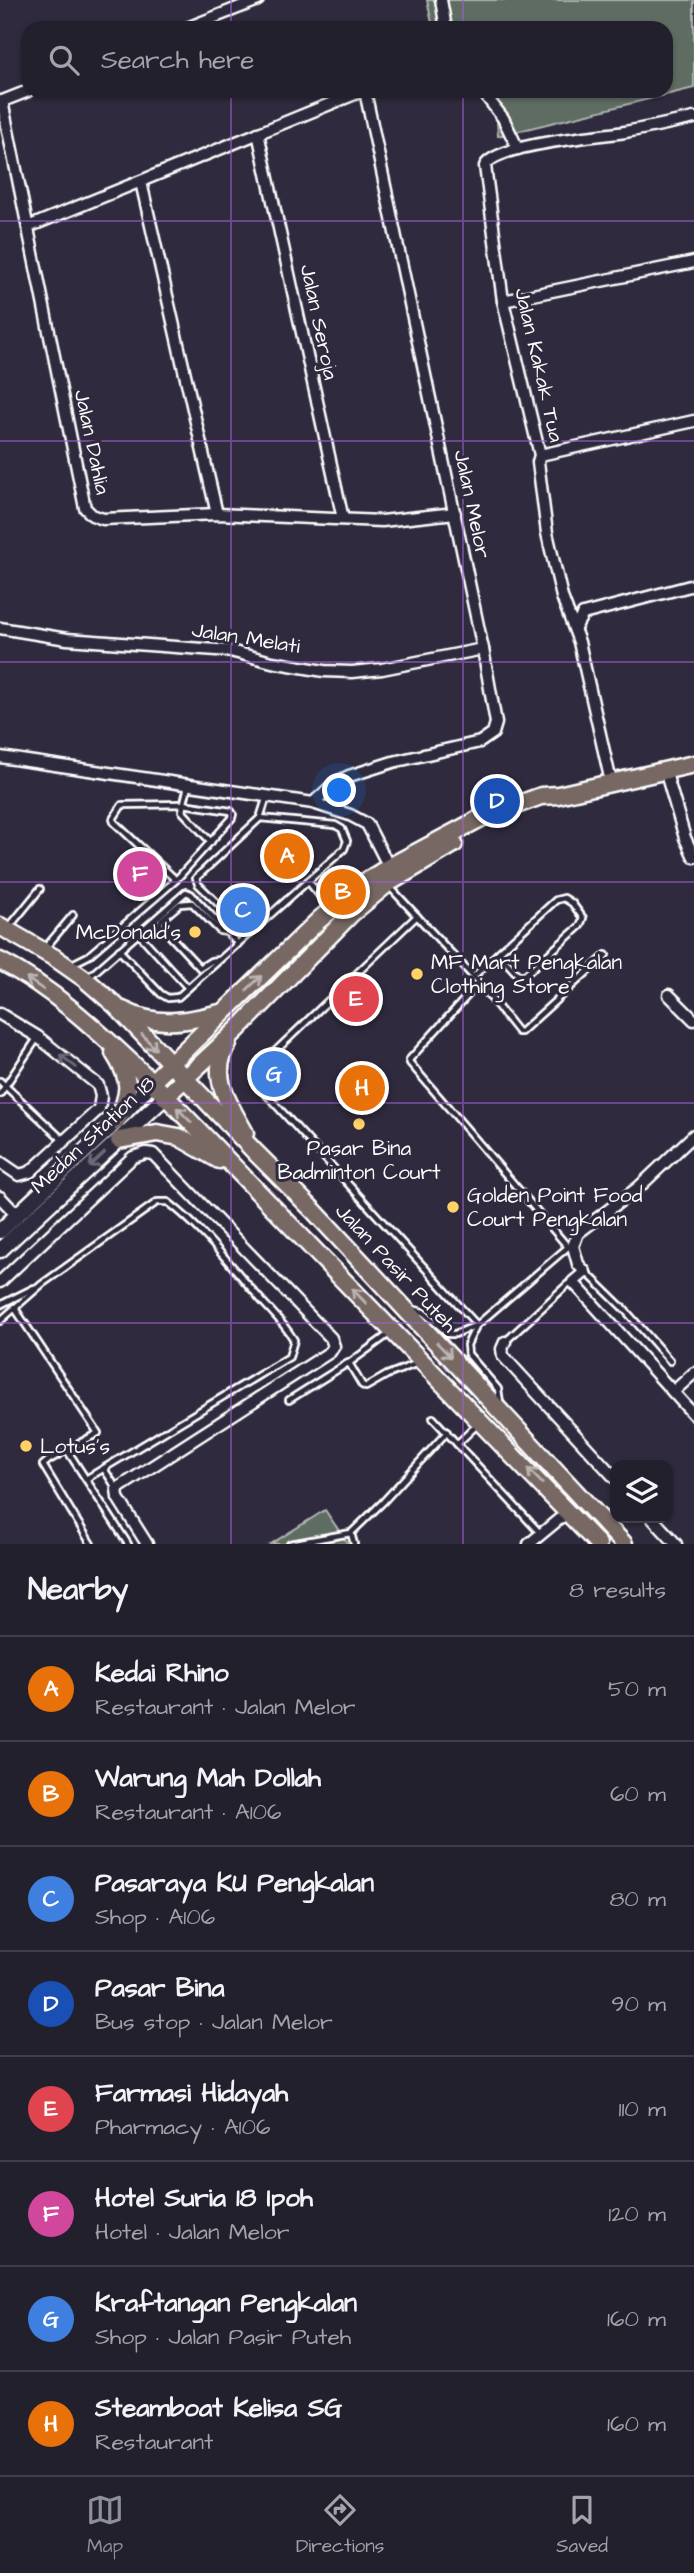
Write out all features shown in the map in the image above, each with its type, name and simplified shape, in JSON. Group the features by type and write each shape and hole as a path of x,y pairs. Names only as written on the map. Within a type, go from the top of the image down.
{"main road":[{"path":"342,907 387,884 485,825 558,795 694,764"},
{"path":"256,1153 219,1080 220,1056 237,1030 342,907 389,867 481,818 541,796 558,795"},
{"name":"Medan Station 18","path":"152,1082 223,1013 342,907"},
{"name":"Jalan Pasir Puteh","path":"4,928 43,950 85,979 115,1006 314,1210 624,1544"},
{"path":"2,962 57,998 102,1034 152,1082 598,1544"},
{"path":"115,1006 138,1017 160,1022 184,1022 223,1013"},
{"name":"Medan Station 18","path":"165,1097 237,1030"},
{"path":"102,1034 130,1086 116,1122"},
{"path":"119,1140 157,1133 178,1137 237,1170"}],"street":[{"path":"205,21 258,0"},
{"path":"441,0 445,21"},
{"path":"1,101 21,94"},
{"path":"27,226 346,98"},
{"name":"Jalan Melor","path":"313,803 335,783 349,776 393,762 480,742 493,733 496,723 484,649 365,98"},
{"path":"487,98 503,118 518,149"},
{"name":"Jalan Dahlia","path":"1,101 85,508 103,519 217,514 382,521 455,513"},
{"name":"Jalan Kakak Tua","path":"611,782 575,628 562,597 547,533 538,462 540,455 503,302 485,166 489,159 518,149 694,118"},
{"name":"Jalan Seroja","path":"258,133 343,519"},
{"path":"141,182 217,514"},
{"path":"503,302 694,262"},
{"path":"540,455 694,421"},
{"path":"575,628 583,614 694,585"},
{"name":"Jalan Melati","path":"0,628 67,639 230,651 324,671 382,669 484,649"},
{"path":"0,757 313,803 351,815 367,824 389,867"},
{"path":"665,770 685,838 694,857"},
{"path":"669,995 694,1020"},
{"path":"0,1014 38,1038 99,1085 101,1097 99,1109 30,1172 19,1175 0,1162"},
{"name":"Medan Station 18","path":"0,1231 116,1122 152,1082"},
{"name":"Medan Station 18","path":"0,1250 165,1097"},
{"path":"694,1135 639,1187 578,1233 573,1246 578,1264 585,1272 573,1282 694,1415"},
{"path":"0,1282 133,1157 153,1154 331,1338 334,1346 330,1352 117,1489 118,1498 147,1544"},
{"path":"0,1197 17,1215"},
{"path":"505,1342 503,1356 610,1473"},
{"path":"673,1392 694,1373"},
{"path":"529,1544 569,1511"},
{"path":"657,1523 676,1544"}],"lane":[{"path":"188,785 183,814 211,842"},
{"path":"248,934 198,884 196,878 260,818 267,796"},
{"path":"66,967 88,956 176,880 233,814 231,811 183,804 123,804 113,819 114,822 176,880"},
{"path":"119,950 161,994 168,999 178,997 344,849 348,841 342,828 335,825 260,818"},
{"path":"308,881 342,907"},
{"path":"387,884 473,976 518,1032 606,955"},
{"path":"4,928 40,889"},
{"path":"85,979 186,892 191,894 238,944"},
{"path":"473,976 498,953 556,900 564,898 572,903 583,918 580,926 525,975 518,975 498,953"},
{"path":"220,960 211,961 200,968 160,925 161,920 180,904 192,903 220,931 227,932"},
{"path":"43,950 73,915"},
{"path":"417,916 265,1061 261,1077 265,1093 477,1325"},
{"path":"138,933 188,988"},
{"path":"403,1307 423,1312 449,1334 456,1334 477,1325 568,1247 409,1060 479,983"},
{"path":"0,1094 38,1038"},
{"path":"0,1081 64,1141"},
{"path":"0,1321 42,1284 157,1202 163,1201 194,1223 282,1320 295,1340 289,1357 86,1479"},
{"path":"585,1272 626,1311 670,1362"},
{"path":"505,1342 573,1282"},
{"path":"0,1305 42,1284"},
{"path":"14,1307 97,1433 43,1465 91,1544"},
{"path":"477,1325 467,1345 468,1354 498,1389 501,1411"},
{"path":"289,1400 349,1363 393,1331"},
{"path":"349,1363 364,1387 402,1368 422,1362"},
{"path":"433,1418 540,1533"},
{"path":"457,1444 481,1421"},
{"path":"290,1544 351,1533 447,1432"},
{"path":"67,1450 128,1544"},
{"path":"104,1469 117,1489"},
{"path":"351,1533 354,1544"}],"green space":[{"path":"427,0 694,0 694,88 673,93 673,21 432,21"},
{"path":"495,98 653,98 498,136"},
{"path":"325,1510 348,1544 271,1544"}],"place":[{"name":"Pasar Bina","path":"497,801"},
{"name":"Kedai Rhino","path":"287,856"},
{"name":"Hotel Suria 18 Ipoh","path":"140,874"},
{"name":"Warung Mah Dollah","path":"343,892"},
{"name":"Pasaraya KU Pengkalan","path":"243,910"},
{"name":"McDonald's","path":"195,932"},
{"name":"MF Mart Pengkalan Clothing Store","path":"417,974"},
{"name":"Farmasi Hidayah","path":"356,999"},
{"name":"Kraftangan Pengkalan","path":"274,1074"},
{"name":"Steamboat Kelisa SG","path":"362,1088"},
{"name":"Pasar Bina Badminton Court","path":"359,1124"},
{"name":"Golden Point Food Court Pengkalan","path":"453,1207"},
{"name":"Lotus's","path":"26,1446"}]}
